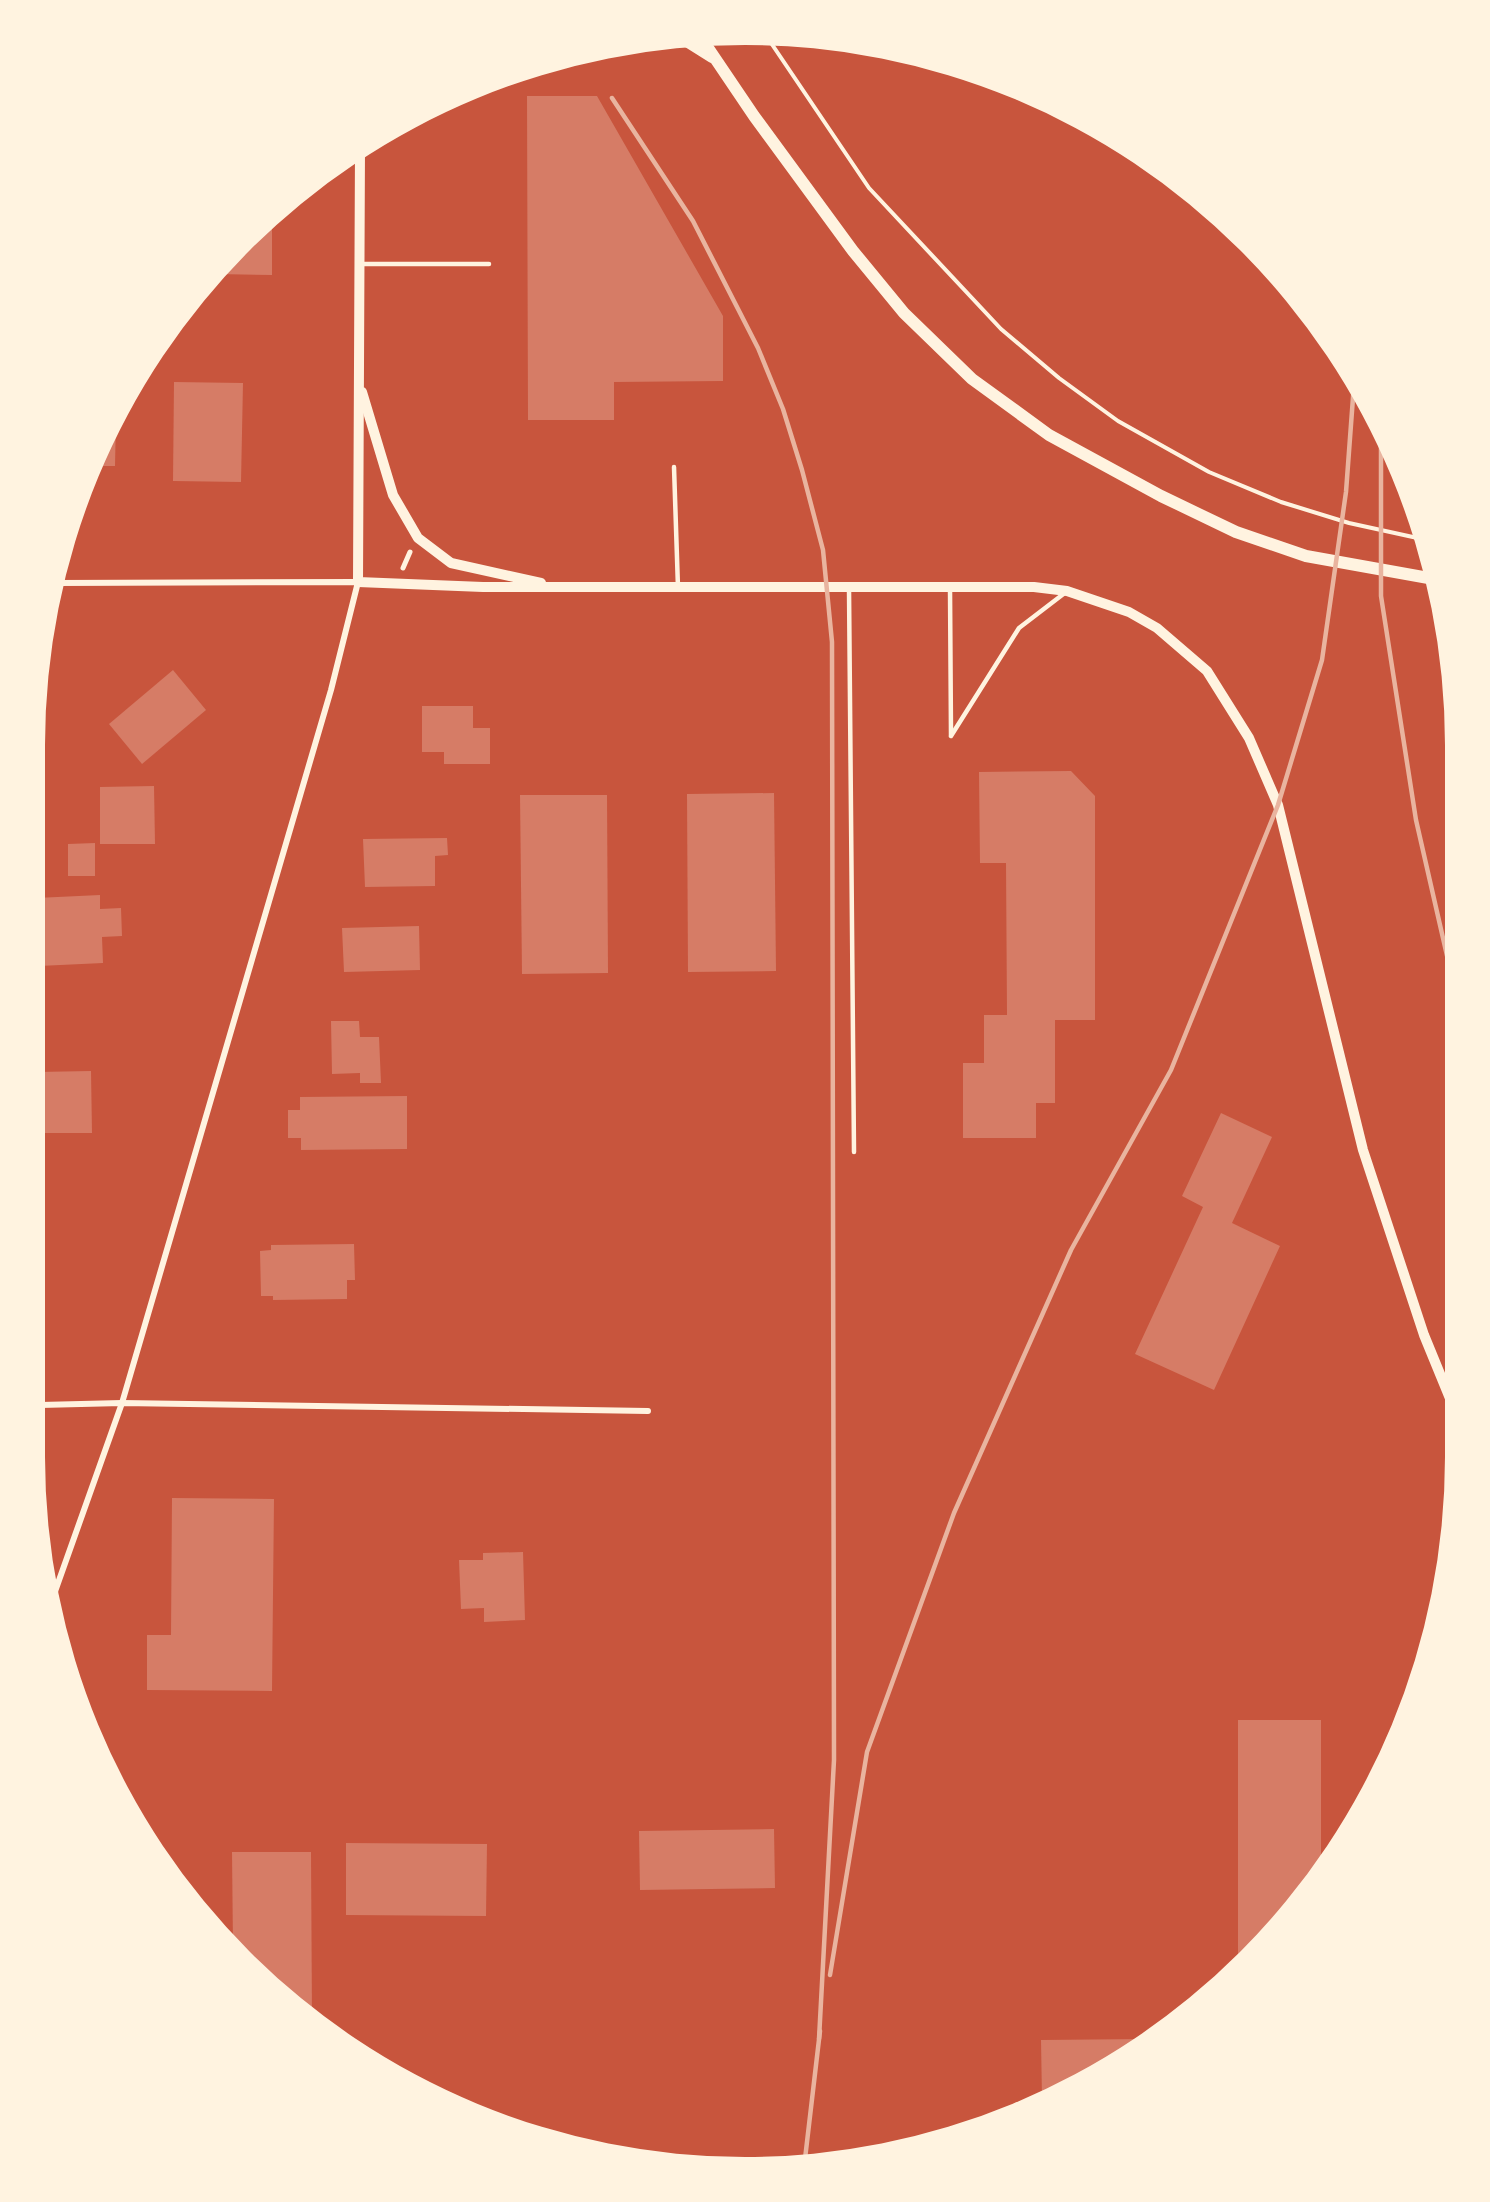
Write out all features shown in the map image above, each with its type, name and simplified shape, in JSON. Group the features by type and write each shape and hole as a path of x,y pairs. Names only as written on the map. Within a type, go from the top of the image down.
{"main road":[{"path":"695,46 715,59"},
{"path":"706,46 754,116 853,251 904,313 972,379 1049,435 1161,496 1236,532 1306,556 1424,577"}],"street":[{"path":"57,1586 122,1403 331,690 358,582 360,161"},
{"path":"359,380 393,495 418,538 451,563 558,586"},
{"path":"403,568 410,552"},
{"path":"64,583 358,582 483,587 678,588 1034,586 1067,591 1129,612 1157,628 1207,671 1249,738 1278,806 1363,1150 1424,1335 1445,1388"},
{"path":"45,1405 122,1403 648,1411"}],"lane":[{"path":"360,264 489,264"},
{"path":"674,467 678,588"},
{"path":"849,588 854,1152"},
{"path":"950,588 951,736 1018,628 1067,591"}],"path":[{"path":"774,46 868,188 1001,329 1059,378 1118,421 1209,472 1292,505 1349,523 1413,537"}],"building":[{"path":"527,96 597,96 723,316 723,381 614,382 614,420 528,420"},
{"path":"272,229 272,275 227,274"},
{"path":"174,382 243,383 241,482 173,481"},
{"path":"116,438 115,466 103,466"},
{"path":"173,670 206,710 142,764 109,724"},
{"path":"422,706 473,706 473,728 490,728 490,764 444,764 444,752 422,752"},
{"path":"1071,771 1095,796 1095,1020 1055,1020 1055,1103 1036,1103 1036,1138 963,1138 963,1063 984,1063 984,1015 1007,1015 1006,863 980,863 979,772"},
{"path":"154,786 155,844 100,844 100,787"},
{"path":"774,793 776,971 688,972 687,794"},
{"path":"520,795 607,795 608,973 522,974"},
{"path":"447,838 448,855 435,856 435,886 365,887 363,839"},
{"path":"95,843 95,876 68,876 68,844"},
{"path":"100,895 100,909 121,908 122,936 102,937 103,963 45,966 45,898"},
{"path":"419,926 420,970 344,972 342,928"},
{"path":"331,1021 359,1021 360,1037 379,1037 381,1083 360,1083 360,1073 332,1074"},
{"path":"91,1071 92,1133 45,1133 45,1072"},
{"path":"407,1096 407,1149 301,1150 301,1138 288,1138 288,1110 300,1110 300,1097"},
{"path":"1221,1113 1272,1137 1232,1223 1280,1246 1214,1390 1135,1354 1203,1207 1182,1196"},
{"path":"354,1244 355,1280 347,1280 347,1299 273,1300 273,1296 261,1296 260,1251 271,1250 271,1245"},
{"path":"172,1498 274,1499 272,1691 147,1690 147,1635 171,1635"},
{"path":"523,1552 525,1620 484,1622 484,1608 461,1609 459,1560 483,1560 483,1553"},
{"path":"1238,1720 1321,1720 1321,1854 1271,1919 1238,1954"},
{"path":"774,1829 775,1888 640,1890 639,1831"},
{"path":"346,1843 487,1844 486,1916 346,1915"},
{"path":"232,1852 311,1852 312,2006 283,1983 233,1934"},
{"path":"1134,2039 1042,2091 1041,2040"}],"railway":[{"path":"612,98 693,221 758,348 783,409 823,550 832,642 834,1760 819,2039"},
{"path":"830,1975 867,1752 954,1513 1071,1250 1171,1070 1278,805 1322,660 1346,492 1353,399"},
{"path":"1381,453 1381,596 1416,820 1445,947"},
{"path":"806,2154 820,2031"}]}
